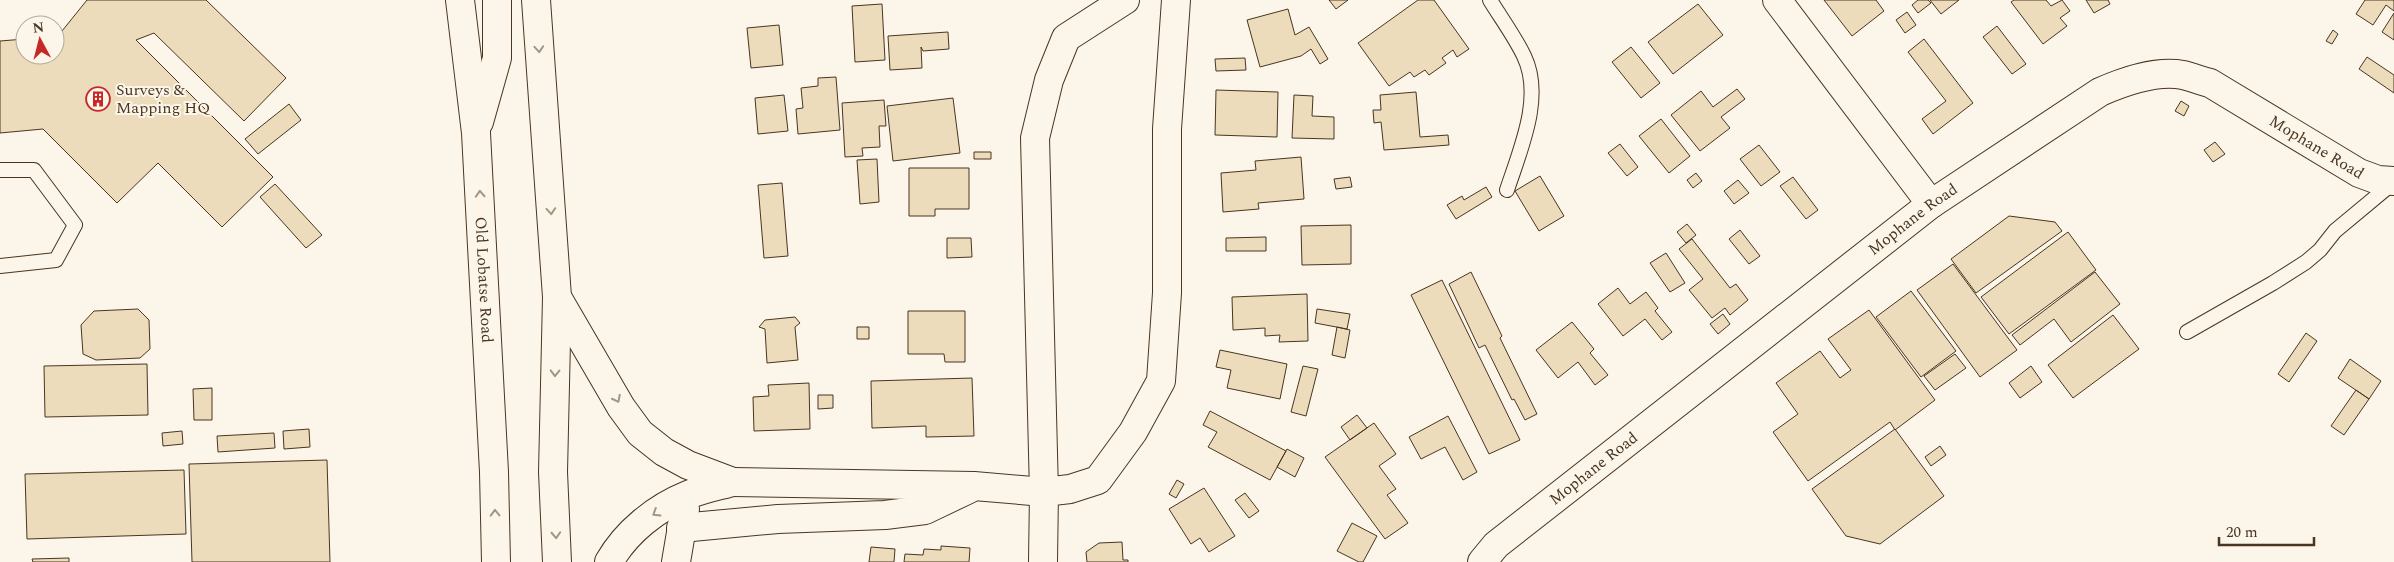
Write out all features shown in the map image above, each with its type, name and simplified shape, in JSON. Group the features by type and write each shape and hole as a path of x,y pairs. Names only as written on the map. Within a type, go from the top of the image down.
{"street":[{"path":"476,133 497,58 497,0"},
{"path":"536,0 557,297 553,472 557,562"},
{"path":"1043,562 1044,492 1035,138 1049,80 1066,38 1125,0"},
{"path":"609,562 617,549 638,525 688,495 733,482 974,486 1044,492 1070,489 1098,480 1134,432 1161,381 1167,293 1167,129 1176,0"},
{"path":"1777,0 1931,204"},
{"name":"Old Lobatse Road","path":"458,4 476,133 494,472 496,562"},
{"name":"Mophane Road","path":"1482,562 1496,545 1931,204 2100,92 2126,81 2157,76 2182,75 2210,83 2359,174 2378,180 2394,182"},
{"path":"557,297 621,408 640,433 664,452 688,465 733,482"},
{"path":"681,528 778,519 885,515 925,510 974,486"},
{"path":"676,562 688,495"}],"lane":[{"path":"1490,0 1525,57 1531,84 1531,116 1507,190"},
{"path":"0,170 34,170 75,226 56,260 0,266"},
{"path":"2187,332 2273,284 2306,262 2320,250 2334,231 2394,182"}],"building":[{"name":"Surveys & Mapping HQ","path":"87,0 206,0 286,78 244,121 154,33 136,40 273,177 222,227 158,163 117,203 43,129 0,133 0,41 15,40 15,65 65,65 65,27"},
{"path":"1329,0 1348,0 1336,9"},
{"path":"1418,0 1434,0 1469,49 1457,57 1453,50 1442,58 1446,63 1429,75 1425,70 1414,77 1410,72 1389,86 1358,43"},
{"path":"1824,0 1876,0 1884,11 1852,36"},
{"path":"1918,0 1928,0 1931,3 1918,13 1912,5"},
{"path":"1930,0 1959,0 1941,14"},
{"path":"2014,0 2046,0 2051,6 2062,0 2070,11 2060,18 2067,26 2043,44 2011,2"},
{"path":"2086,0 2108,0 2110,4 2094,13"},
{"path":"2365,0 2394,0 2394,11 2386,5 2373,25 2356,14"},
{"path":"882,4 885,60 855,62 852,6"},
{"path":"1698,4 1723,35 1673,74 1648,42"},
{"path":"1288,9 1295,35 1309,27 1328,59 1320,64 1311,49 1301,56 1260,67 1247,20"},
{"path":"1907,12 1916,25 1905,33 1896,20"},
{"path":"2394,13 2394,40 2382,32"},
{"path":"779,25 783,65 751,68 747,28"},
{"path":"1997,26 2026,64 2012,74 1983,37"},
{"path":"2333,30 2338,34 2332,44 2326,41"},
{"path":"948,32 949,49 923,51 921,47 922,68 890,70 888,36"},
{"path":"1924,39 1973,103 1933,134 1922,119 1946,101 1908,52"},
{"path":"1631,47 1660,83 1641,98 1612,62"},
{"path":"2367,57 2394,75 2394,93 2359,69"},
{"path":"1245,58 1246,70 1216,71 1215,59"},
{"path":"836,77 840,130 798,134 796,109 803,108 801,88 818,86 818,78"},
{"path":"1737,89 1745,99 1721,117 1730,128 1700,151 1671,115 1701,91 1713,107"},
{"path":"1216,90 1278,92 1277,137 1215,135"},
{"path":"1416,92 1420,137 1448,135 1449,145 1384,150 1381,122 1374,123 1373,110 1381,110 1380,95"},
{"path":"784,95 788,131 758,134 755,98"},
{"path":"1294,95 1313,96 1312,116 1334,117 1334,139 1292,138"},
{"path":"953,98 960,153 893,161 887,106"},
{"path":"884,100 886,126 879,126 880,147 862,148 863,156 845,157 842,103"},
{"path":"2181,101 2189,106 2184,116 2175,111"},
{"path":"289,104 301,120 258,154 245,139"},
{"path":"1661,119 1690,156 1669,173 1639,136"},
{"path":"2215,142 2225,154 2213,162 2204,150"},
{"path":"1620,144 1638,167 1627,176 1608,153"},
{"path":"1759,145 1780,172 1761,186 1740,159"},
{"path":"974,152 991,152 991,159 974,159"},
{"path":"1301,157 1304,199 1258,203 1259,209 1223,212 1221,173 1256,170 1255,161"},
{"path":"877,159 879,202 860,204 857,160"},
{"path":"909,168 969,168 969,209 935,209 935,216 909,216"},
{"path":"1696,173 1702,181 1693,188 1687,180"},
{"path":"1540,176 1564,216 1539,231 1515,191"},
{"path":"1350,177 1352,187 1336,189 1334,179"},
{"path":"1793,177 1818,210 1806,219 1780,186"},
{"path":"1738,180 1749,193 1734,204 1724,191"},
{"path":"782,183 788,256 764,258 758,185"},
{"path":"275,184 322,235 306,248 260,197"},
{"path":"1486,187 1492,197 1456,219 1447,205 1462,196 1464,200"},
{"path":"2009,216 2055,222 2062,231 1976,293 1951,259"},
{"path":"1687,224 1696,235 1686,243 1677,232"},
{"path":"1351,225 1351,264 1302,265 1301,226"},
{"path":"1740,230 1760,256 1749,264 1729,239"},
{"path":"2068,232 2096,270 2009,334 1981,297"},
{"path":"1266,237 1266,251 1226,251 1226,238"},
{"path":"947,238 971,238 972,257 947,258"},
{"path":"1692,239 1730,288 1736,284 1748,300 1730,315 1725,308 1712,318 1689,290 1703,279 1679,249"},
{"path":"1666,253 1685,283 1670,292 1650,263"},
{"path":"1953,264 2017,350 1980,377 1917,290"},
{"path":"1471,272 1502,336 1500,338 1537,414 1525,420 1514,399 1512,400 1485,345 1479,348 1449,284"},
{"path":"2095,272 2120,304 2071,342 2054,319 2020,345 2012,335"},
{"path":"1442,280 1520,440 1489,454 1411,295"},
{"path":"1618,288 1630,304 1646,292 1658,308 1655,311 1672,332 1662,340 1645,319 1623,336 1598,304"},
{"path":"1911,291 1956,351 1921,377 1876,317"},
{"path":"1307,294 1308,341 1279,342 1280,335 1265,336 1265,328 1233,330 1232,297"},
{"path":"138,309 149,320 150,349 140,358 96,360 83,354 81,325 94,311"},
{"path":"1317,309 1350,314 1347,329 1315,323"},
{"path":"1869,310 1935,400 1895,430 1890,422 1808,481 1773,432 1798,414 1776,383 1820,351 1840,378 1851,370 1828,339"},
{"path":"908,311 965,311 965,362 945,362 944,354 908,354"},
{"path":"1723,314 1730,324 1718,334 1710,324"},
{"path":"2113,315 2139,349 2073,398 2048,365"},
{"path":"795,317 800,323 795,327 798,360 767,363 765,329 759,327 765,320"},
{"path":"1572,322 1594,349 1590,353 1608,375 1595,385 1578,362 1558,378 1536,350"},
{"path":"857,327 869,327 869,339 857,339"},
{"path":"1337,327 1350,330 1345,358 1332,355"},
{"path":"2306,333 2317,341 2289,382 2278,374"},
{"path":"1220,350 1287,364 1280,399 1227,388 1231,370 1216,367"},
{"path":"1955,354 1966,368 1935,390 1924,376"},
{"path":"2350,359 2381,381 2369,399 2338,378"},
{"path":"147,364 148,415 45,417 44,366"},
{"path":"1303,366 1318,369 1306,416 1291,412"},
{"path":"2031,366 2042,382 2020,398 2009,383"},
{"path":"972,378 974,436 926,437 926,426 872,428 871,381"},
{"path":"809,383 810,429 754,431 753,397 769,396 768,385"},
{"path":"212,388 212,420 194,420 193,389"},
{"path":"2356,390 2369,399 2344,435 2331,426"},
{"path":"818,395 833,395 833,408 818,409"},
{"path":"1210,411 1286,451 1270,480 1208,447 1217,432 1203,425"},
{"path":"1357,415 1367,428 1350,440 1341,427"},
{"path":"1448,416 1477,472 1463,480 1445,447 1421,459 1409,437"},
{"path":"1374,423 1396,454 1379,466 1396,489 1387,495 1408,523 1385,539 1325,457"},
{"path":"309,429 310,447 284,449 283,431"},
{"path":"1895,429 1944,496 1880,544 1846,536 1812,489"},
{"path":"182,431 183,444 163,446 162,433"},
{"path":"274,433 275,448 218,452 217,436"},
{"path":"1940,446 1946,455 1931,466 1925,457"},
{"path":"1287,449 1304,458 1295,477 1277,467"},
{"path":"327,460 330,562 192,562 189,464"},
{"path":"184,470 186,534 27,539 25,474"},
{"path":"1177,480 1184,484 1176,498 1169,494"},
{"path":"1204,488 1235,536 1209,552 1200,538 1191,544 1169,509"},
{"path":"1245,493 1259,511 1249,518 1235,500"},
{"path":"1352,523 1377,536 1363,562 1359,562 1337,551"},
{"path":"1122,542 1123,560 1128,560 1128,562 1087,562 1086,552 1099,543"},
{"path":"941,546 970,548 969,562 904,562 905,554 923,555 924,549 941,550"},
{"path":"871,547 895,549 894,562 869,562"},
{"path":"69,558 69,562 33,562 32,559"}],"place":[{"name":"Surveys & Mapping HQ","path":"98,99"}]}
